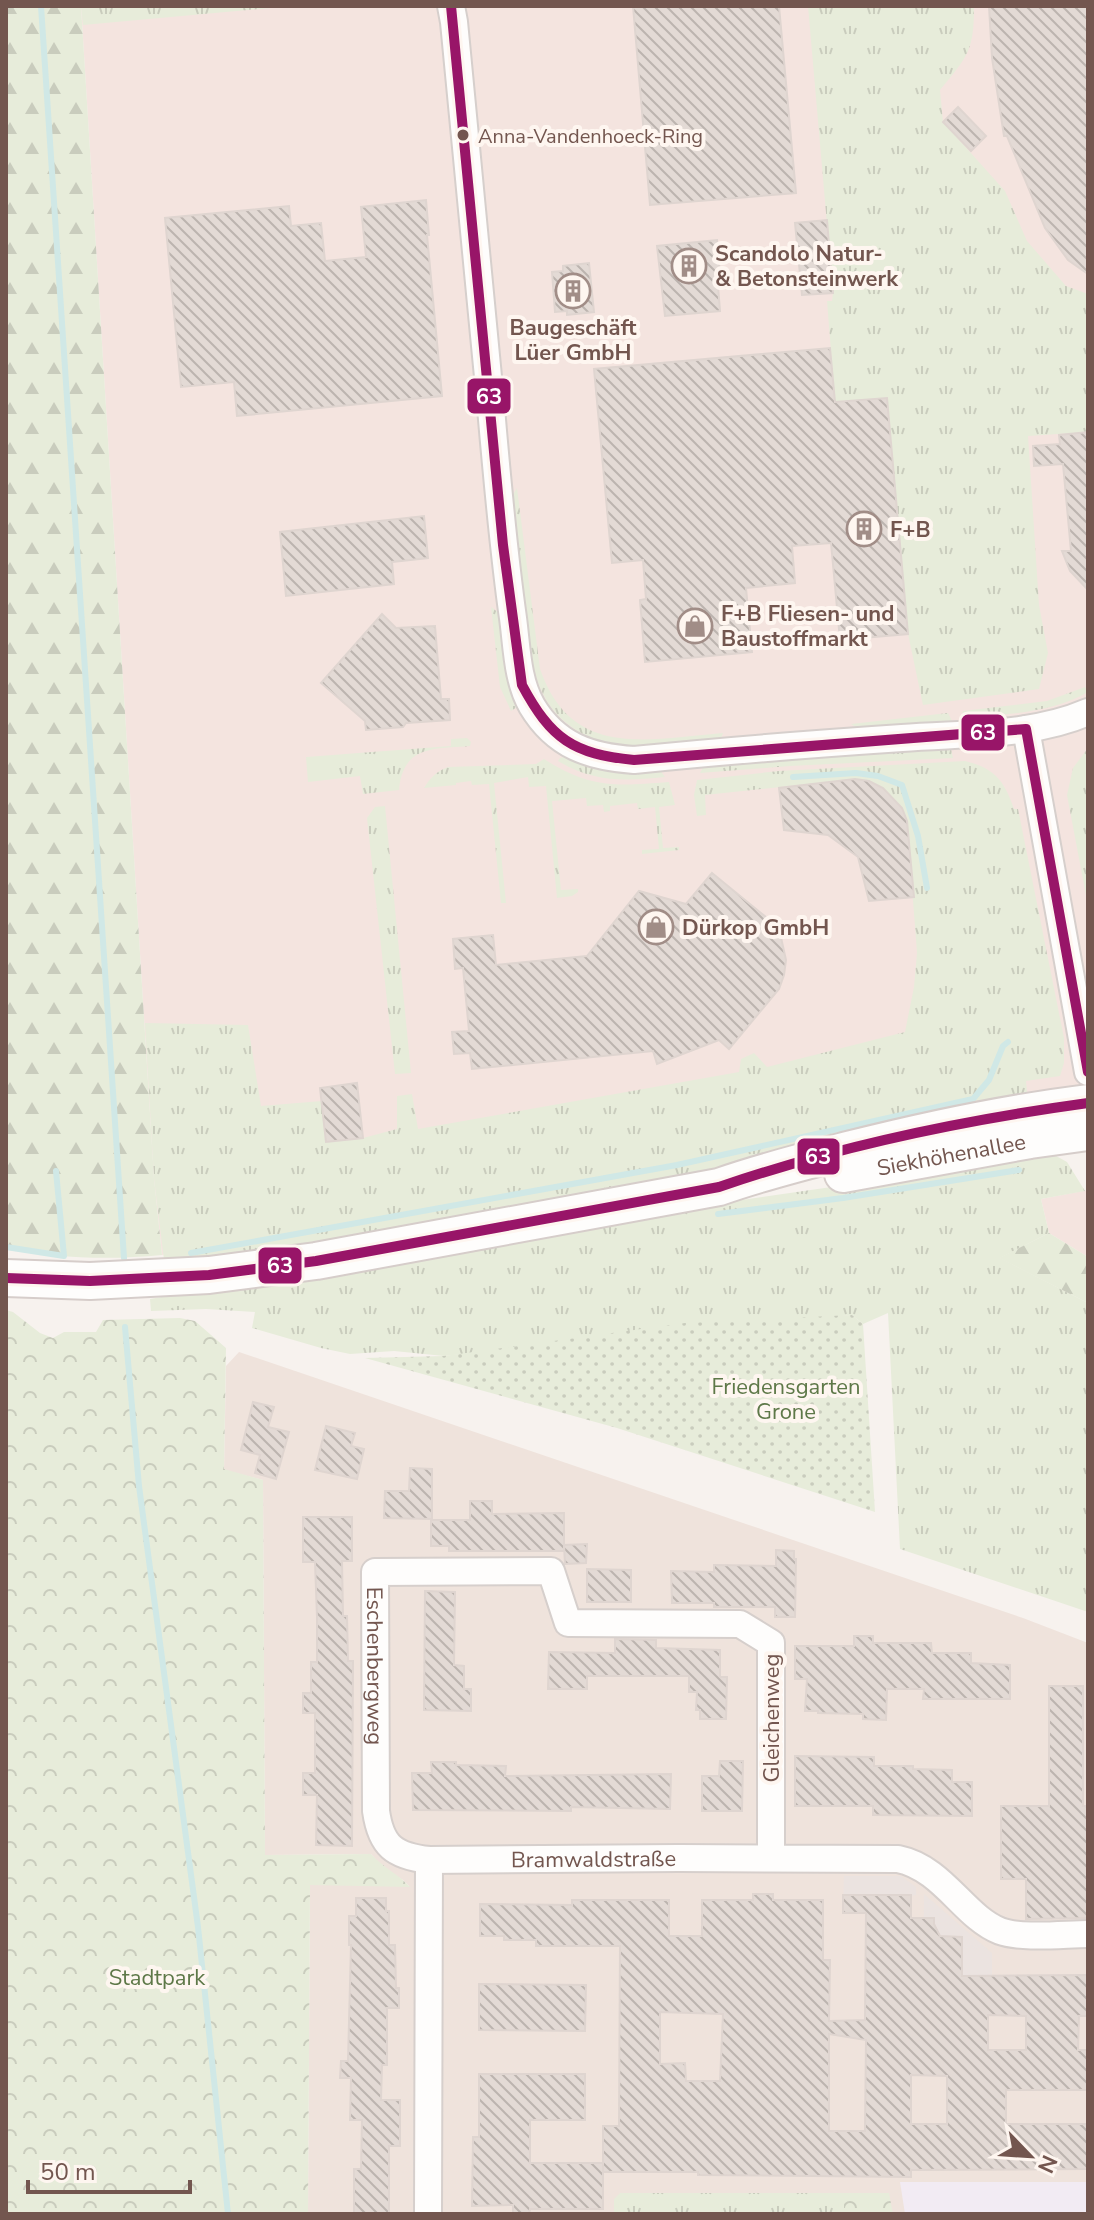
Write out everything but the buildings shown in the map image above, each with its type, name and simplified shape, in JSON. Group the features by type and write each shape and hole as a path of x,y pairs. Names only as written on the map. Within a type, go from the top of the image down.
{"main road":[{"name":"Siekhöhenallee","path":"6,1278 90,1281 209,1275 316,1261 719,1187 753,1175 892,1139 1034,1110 1088,1103"},
{"name":"Siekhöhenallee","path":"719,1187 754,1188 796,1182 1088,1132"}],"street":[{"path":"451,6 512,616 522,685 550,731 575,747 605,758 634,760 1032,728 1088,712"},
{"path":"1032,728 1088,996"},
{"path":"1032,728 1088,1072"},
{"name":"Eschenbergweg","path":"429,1860 411,1858 392,1849 386,1843 377,1821 375,1572 551,1571 568,1623"},
{"name":"Gleichenweg","path":"568,1623 740,1624 771,1643 771,1858"},
{"name":"Bramwaldstraße","path":"429,1860 771,1858 907,1861 932,1876 996,1929 1018,1934 1088,1934"},
{"path":"428,2214 429,1860"}],"shaded area":[{"path":"81,6 1088,6 1088,1095 162,1255 154,1178"},
{"path":"1088,1190 1088,1257 1049,1233 1041,1199"},
{"path":"239,1352 1023,1618 1088,1643 1088,2214 308,2214 310,1884 409,1886 383,1868 371,1854 265,1855 263,1480 224,1470 226,1366"},
{"path":"844,1876 901,1876 916,1887 916,1895 911,1896 911,1913 843,1913"},
{"path":"924,1894 992,1953 992,1976 923,1995"},
{"path":"900,2182 1088,2182 1088,2214 905,2214"}],"green space":[{"path":"6,6 81,6 154,1178 162,1255 84,1257 6,1247"},
{"path":"81,6 293,6 83,25"},
{"path":"808,6 974,6 973,33 968,52 940,90 943,122 1005,191 1027,241 1066,286 1088,294 1088,432 1028,436 1039,605 1048,653 1039,689 923,705 908,634 887,398 835,402 827,301 832,301 833,293"},
{"path":"517,488 540,669 554,698 571,718 592,731 615,737 667,738 723,733 720,741 616,746 581,733 556,713 539,686 530,650 509,501"},
{"path":"491,607 499,613 506,673 517,707 511,711 500,687"},
{"path":"1085,687 1088,692 1042,709 961,718 963,711 1047,701"},
{"path":"948,713 952,721 862,731 851,724"},
{"path":"467,738 470,746 433,749 414,757 402,775 399,790 363,794 360,776 308,782 306,757 451,746 451,739"},
{"path":"1088,748 1088,906 1067,795 1073,768"},
{"path":"951,749 953,758 700,773 704,766"},
{"path":"564,757 588,767 611,771 660,770 665,777 597,777 558,761"},
{"path":"544,759 590,781 619,784 669,782 675,805 659,807 663,848 679,847 679,850 642,854 642,850 659,849 655,807 638,809 637,803 610,806 610,811 604,812 603,805 587,806 586,798 552,801 561,890 578,889 572,896 557,898 546,786 529,787 528,777 494,783 506,903 501,903 489,784 472,785 471,781 424,788 434,775 448,767 536,764"},
{"path":"965,761 991,772 1007,791 1014,809 1018,809 1064,1038 1064,1063 1060,1076 1026,1081 1028,1103 642,1191 165,1268 154,1178 145,1023 248,1025 261,1106 322,1101 327,1142 363,1138 397,1129 397,1096 412,1094 418,1129 739,1072 741,1059 754,1053 767,1067 905,1032 917,953 907,821 898,804 880,787 855,779 705,795 706,815 697,816 694,795 697,780 779,771"},
{"path":"385,806 411,1073 395,1074 367,818 375,807"},
{"path":"1049,1152 1067,1162 1085,1191 1041,1199 1049,1233 1000,1258 1088,1303 1088,1612 900,1549 888,1313 863,1324 852,1315 444,1356 394,1351 350,1354 321,1348 252,1328 255,1312 206,1309 151,1311 150,1299 693,1207"},
{"path":"1049,1233 1088,1257 1088,1303 999,1258"},
{"name":"Stadtpark","path":"6,1310 53,1338 64,1332 96,1332 103,1320 180,1318 195,1321 226,1348 224,1469 263,1480 265,1855 371,1854 410,1887 310,1885 308,2214 6,2214"},
{"name":"Friedensgarten Grone","path":"852,1315 863,1324 875,1512 617,1428 365,1358 444,1356 685,1323"},
{"path":"620,2193 844,2193 844,2214 614,2214 614,2199"},
{"path":"844,2193 889,2193 893,2214 844,2214"}],"waterway":[{"path":"41,6 124,1258"},
{"path":"793,777 856,773 878,776 902,785 918,836 927,888"},
{"path":"191,1253 677,1165 973,1099 989,1080 1003,1046 1008,1042"},
{"path":"718,1214 1019,1170"},
{"path":"6,1247 64,1256 56,1171"},
{"path":"125,1327 139,1486 198,1927 228,2214"}],"transit line":[{"name":"63","path":"451,6 503,545 522,685 543,719 566,740 595,753 634,760 1026,729 1088,1072"},
{"name":"63","path":"6,1278 90,1281 209,1275 316,1261 719,1187 809,1159 902,1136 1088,1103"}],"place":[{"name":"Anna-Vandenhoeck-Ring","path":"463,135"},
{"name":"Scandolo Natur- & Betonsteinwerk","path":"689,266"},
{"name":"Baugeschäft Lüer GmbH","path":"573,291"},
{"name":"F+B","path":"864,529"},
{"name":"F+B Fliesen- und Baustoffmarkt","path":"695,626"},
{"name":"Dürkop GmbH","path":"656,927"}]}
